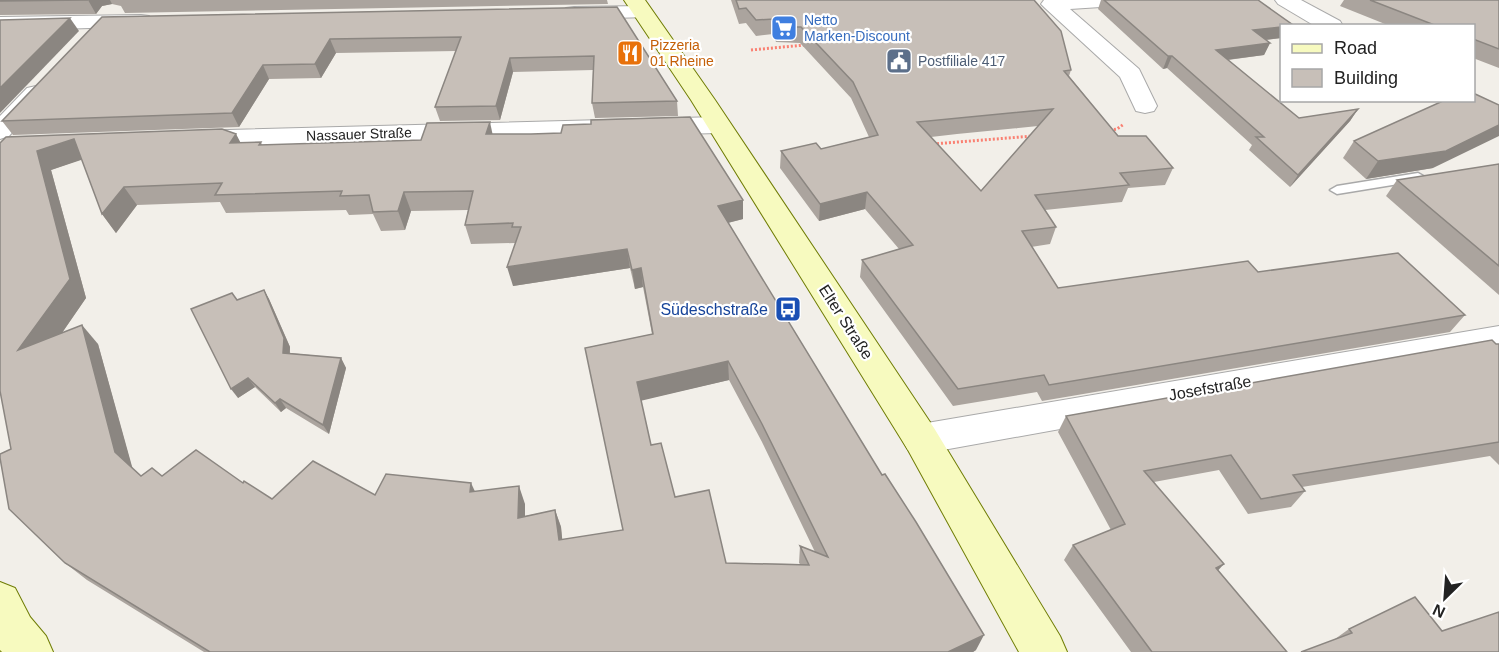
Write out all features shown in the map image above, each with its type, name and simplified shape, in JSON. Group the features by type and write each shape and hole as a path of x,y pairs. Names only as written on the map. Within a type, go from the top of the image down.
{"main road":[{"name":"Elter Straße","path":"637,6 718,125 921,439 1044,652"},
{"path":"0,603 14,632 30,652"}],"street":[{"path":"80,47 123,0"},
{"path":"1116,0 1052,4 1131,74 1145,106"},
{"path":"1285,0 1328,24"},
{"path":"558,14 637,6"},
{"path":"0,24 163,21"},
{"path":"0,131 48,81"},
{"name":"Nassauer Straße","path":"164,141 718,125"},
{"name":"Josefstraße","path":"921,439 1499,338"}],"lane":[{"path":"1337,190 1430,175"}],"path":[{"path":"751,50 808,45"},
{"path":"1106,130 1118,129 1145,106"},
{"path":"929,145 1035,136"}],"building":[{"path":"0,0 88,0 0,1"},
{"path":"736,0 1034,0 1061,31 1071,70 1064,71 1118,136 1146,136 1173,168 1120,173 1129,185 1035,195 1056,227 1022,231 1058,288 1248,261 1258,272 1398,253 1465,315 1049,385 1044,375 958,389 862,260 913,245 867,192 820,204 781,151 816,143 821,149 878,135 853,82 801,27 776,27 774,19 756,20 746,8 739,9","holes":["1053,109 981,191 917,122"]},
{"path":"1104,0 1258,0 1292,24 1253,30 1270,43 1216,50 1299,118 1358,109 1298,175 1256,137 1264,137 1172,56 1168,56"},
{"path":"1370,0 1499,0 1499,49 1475,40 1475,24 1432,24"},
{"path":"617,7 677,101 592,103 594,56 510,58 496,106 435,107 461,37 330,39 315,64 263,65 232,113 2,121 102,17"},
{"path":"70,18 0,88 0,20"},
{"path":"1475,94 1499,105 1499,125 1446,151 1378,161 1354,141 1441,102 1475,102"},
{"path":"690,117 743,200 718,206 882,475 885,474 916,522 984,635 948,652 210,652 65,563 9,509 0,458 0,454 11,449 0,391 0,143 6,137 222,129 236,134 230,143 261,142 259,145 421,140 427,123 490,122 486,134 561,133 563,125 591,124 591,120","holes":["74,139 102,214 124,187 222,183 215,195 342,191 340,196 369,195 373,212 398,211 404,192 473,191 465,225 513,223 512,227 521,227 507,267 627,249 632,270 641,268 653,334 585,348 623,530 559,540 555,510 518,518 519,486 470,492 471,483 386,474 375,495 313,461 272,499 244,481 243,483 196,450 162,476 152,468 141,476 115,452 82,325 18,350 70,279 37,151","728,361 762,424 828,557 800,546 809,565 726,563 709,490 675,497 661,443 651,445 637,382"]},
{"path":"1499,164 1499,266 1397,180"},
{"path":"264,290 284,338 283,353 341,358 323,425 280,399 275,403 248,378 231,389 191,309 232,293 237,300"},
{"path":"1492,340 1499,344 1499,442 1293,475 1305,491 1261,499 1231,455 1144,471 1224,564 1216,568 1287,652 1152,652 1073,545 1125,524 1066,416"},
{"path":"1415,597 1442,631 1499,612 1499,652 1301,652 1352,633 1349,629"}],"place":[{"name":"Netto Marken-Discount","path":"784,28"},
{"name":"Pizzeria 01 Rheine","path":"630,53"},
{"name":"Postfiliale 417","path":"899,61"},
{"name":"Südeschstraße","path":"788,309"}]}
